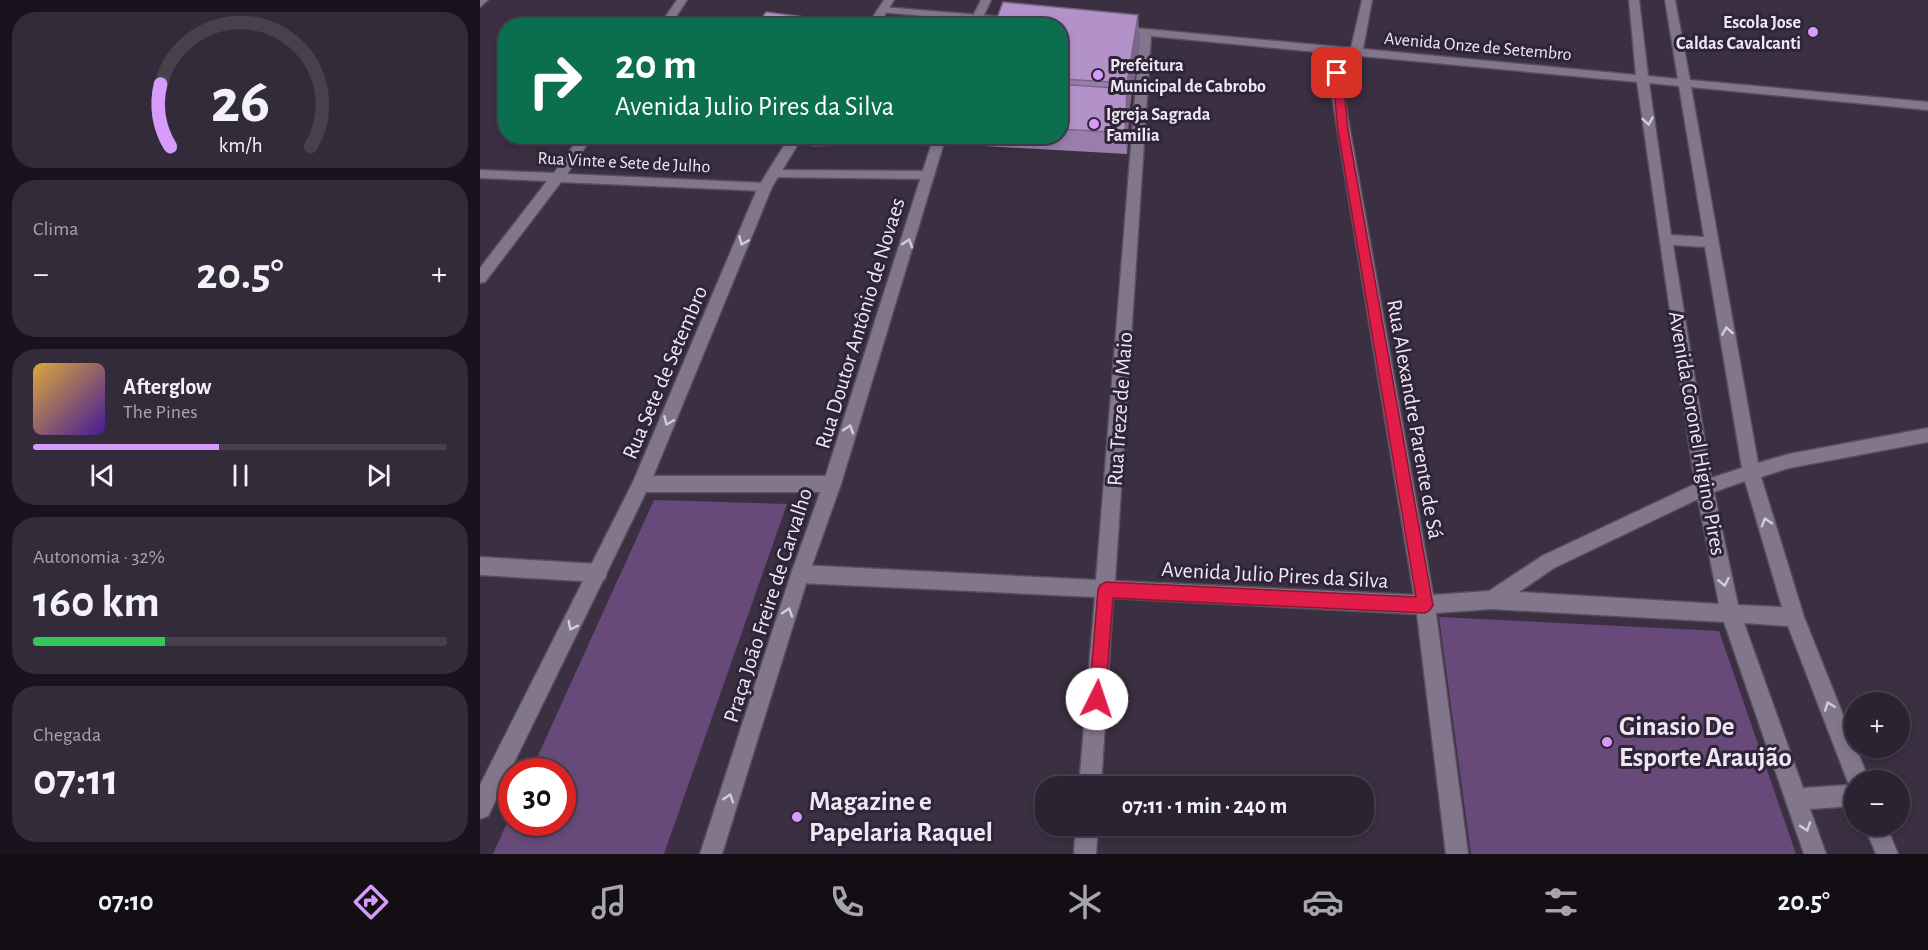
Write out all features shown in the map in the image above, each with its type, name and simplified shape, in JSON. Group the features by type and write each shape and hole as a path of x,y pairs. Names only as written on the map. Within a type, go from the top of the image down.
{"street":[{"path":"480,4 483,0"},
{"path":"670,18 682,0"},
{"path":"976,18 986,0"},
{"name":"Rua Alexandre Parente de Sá","path":"1368,0 1356,54 1337,73 1339,102 1425,605 1457,854"},
{"name":"Avenida Coronel Higino Pires","path":"1634,0 1642,78 1665,239 1704,488 1731,614 1815,854"},
{"name":"Avenida Coronel Higino Pires","path":"1670,0 1750,472 1794,617 1854,770"},
{"path":"877,18 886,5 953,18"},
{"name":"Avenida Onze de Setembro","path":"1112,30 1928,106"},
{"name":"Rua Treze de Maio","path":"1091,776 1146,32"},
{"path":"480,278 581,144"},
{"name":"Rua Sete de Setembro","path":"480,808 641,484 769,180 792,144"},
{"name":"Rua Doutor Antônio de Novaes","path":"832,484 920,207 938,144"},
{"name":"Rua Vinte e Sete de Julho","path":"480,174 769,180 928,175"},
{"path":"1665,239 1712,243"},
{"name":"Avenida Julio Pires da Silva","path":"800,574 1425,605 1492,600 1548,562 1704,488 1789,461 1928,435"},
{"name":"Praça João Freire de Carvalho","path":"641,484 832,484 800,574 711,854"},
{"path":"480,566 598,573"},
{"path":"1492,600 1794,617"},
{"path":"1796,799 1844,796"},
{"path":"1085,854 1086,836"},
{"path":"1880,836 1887,854"}],"shaded area":[{"path":"813,144 882,144 811,147"},
{"path":"654,500 787,504 664,854 493,854 501,836 576,836 576,758 537,758"},
{"name":"Ginasio De Esporte Araujão","path":"1439,617 1719,631 1796,854 1471,854"}],"building":[{"path":"1003,2 1138,15 1127,83 1068,79 1068,18 997,18"},
{"path":"766,12 813,18 762,18"},
{"path":"1068,85 1127,89 1125,133 1068,129"}],"place":[{"name":"Escola Jose Caldas Cavalcanti","path":"1813,32"},
{"name":"Prefeitura Municipal de Cabrobo","path":"1098,75"},
{"name":"Igreja Sagrada Familia","path":"1094,124"},
{"name":"Ginasio De Esporte Araujão","path":"1607,742"},
{"name":"Magazine e Papelaria Raquel","path":"797,817"}],"route":[{"path":"1097,699 1106,590 1425,605 1343,130 1337,73"}]}
